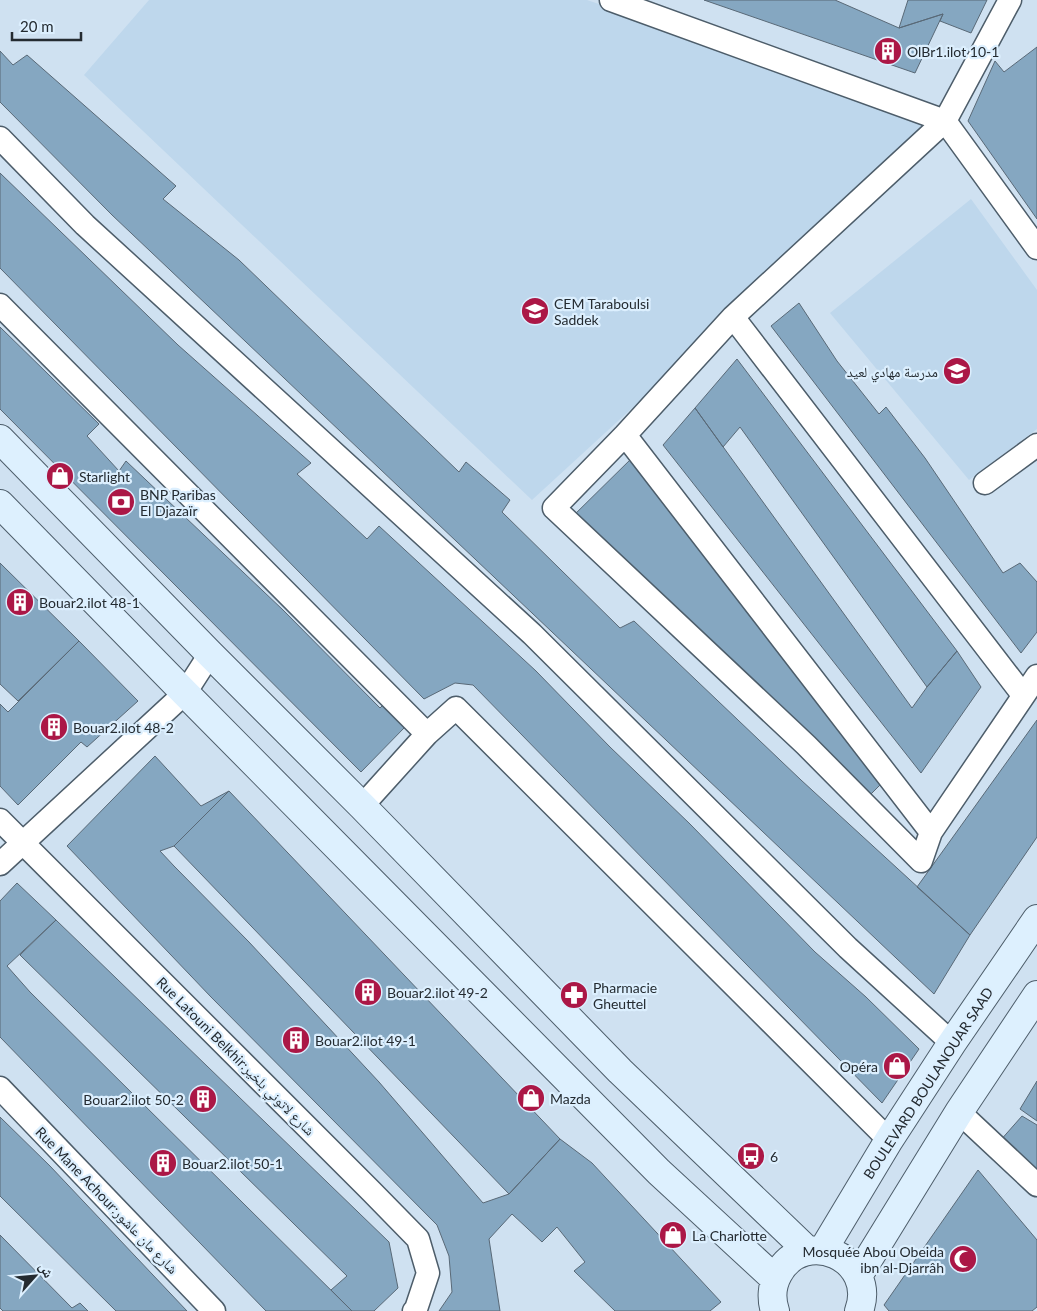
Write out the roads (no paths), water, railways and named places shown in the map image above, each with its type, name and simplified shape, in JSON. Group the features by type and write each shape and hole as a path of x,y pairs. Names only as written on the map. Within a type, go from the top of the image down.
{"main road":[{"path":"0,439 620,1071 815,1251"},
{"path":"0,504 658,1172 775,1280"},
{"name":"BOULEVARD BOULANOUAR SAAD","path":"815,1251 952,1043 1037,919"},
{"path":"858,1276 959,1112 1037,996"},
{"path":"774,1310 772,1294 775,1280 782,1266 794,1256 815,1251 837,1254 850,1264 858,1276 862,1290 862,1304 859,1311"}],"street":[{"path":"611,0 945,121 1037,248"},
{"path":"1010,0 945,121 733,317 625,435 554,508 806,744 921,861 931,832 1037,676"},
{"path":"0,138 85,224 532,634 848,948 952,1043"},
{"path":"0,305 427,734"},
{"path":"733,317 1023,695"},
{"path":"625,435 931,832"},
{"path":"985,483 1037,445"},
{"path":"0,864 185,693 210,654"},
{"path":"362,806 427,734 456,708 889,1140"},
{"name":"Rue Latouni Belkhir;شارع لاتوني بلخير","path":"0,820 418,1239 428,1273 414,1311"},
{"name":"Rue Mane Achour;شارع مان عاشور","path":"0,1088 214,1311"},
{"path":"959,1112 1037,1185"}],"place":[{"name":"OlBr1.ilot 10-1","path":"888,51"},
{"name":"CEM Taraboulsi Saddek","path":"535,311"},
{"name":"مدرسة مهادي لعيد","path":"957,371"},
{"name":"Starlight","path":"60,476"},
{"name":"BNP Paribas El Djazaïr","path":"121,502"},
{"name":"Bouar2.ilot 48-1","path":"20,602"},
{"name":"Bouar2.ilot 48-2","path":"54,727"},
{"name":"Bouar2.ilot 49-2","path":"368,992"},
{"name":"Pharmacie Gheuttel","path":"574,995"},
{"name":"Bouar2.ilot 49-1","path":"296,1040"},
{"name":"Opéra","path":"897,1066"},
{"name":"Mazda","path":"531,1098"},
{"name":"Bouar2.ilot 50-2","path":"203,1099"},
{"name":"6","path":"751,1156"},
{"name":"Bouar2.ilot 50-1","path":"163,1163"},
{"name":"La Charlotte","path":"673,1235"},
{"name":"Mosquée Abou Obeida ibn al-Djarrâh","path":"963,1259"}]}
